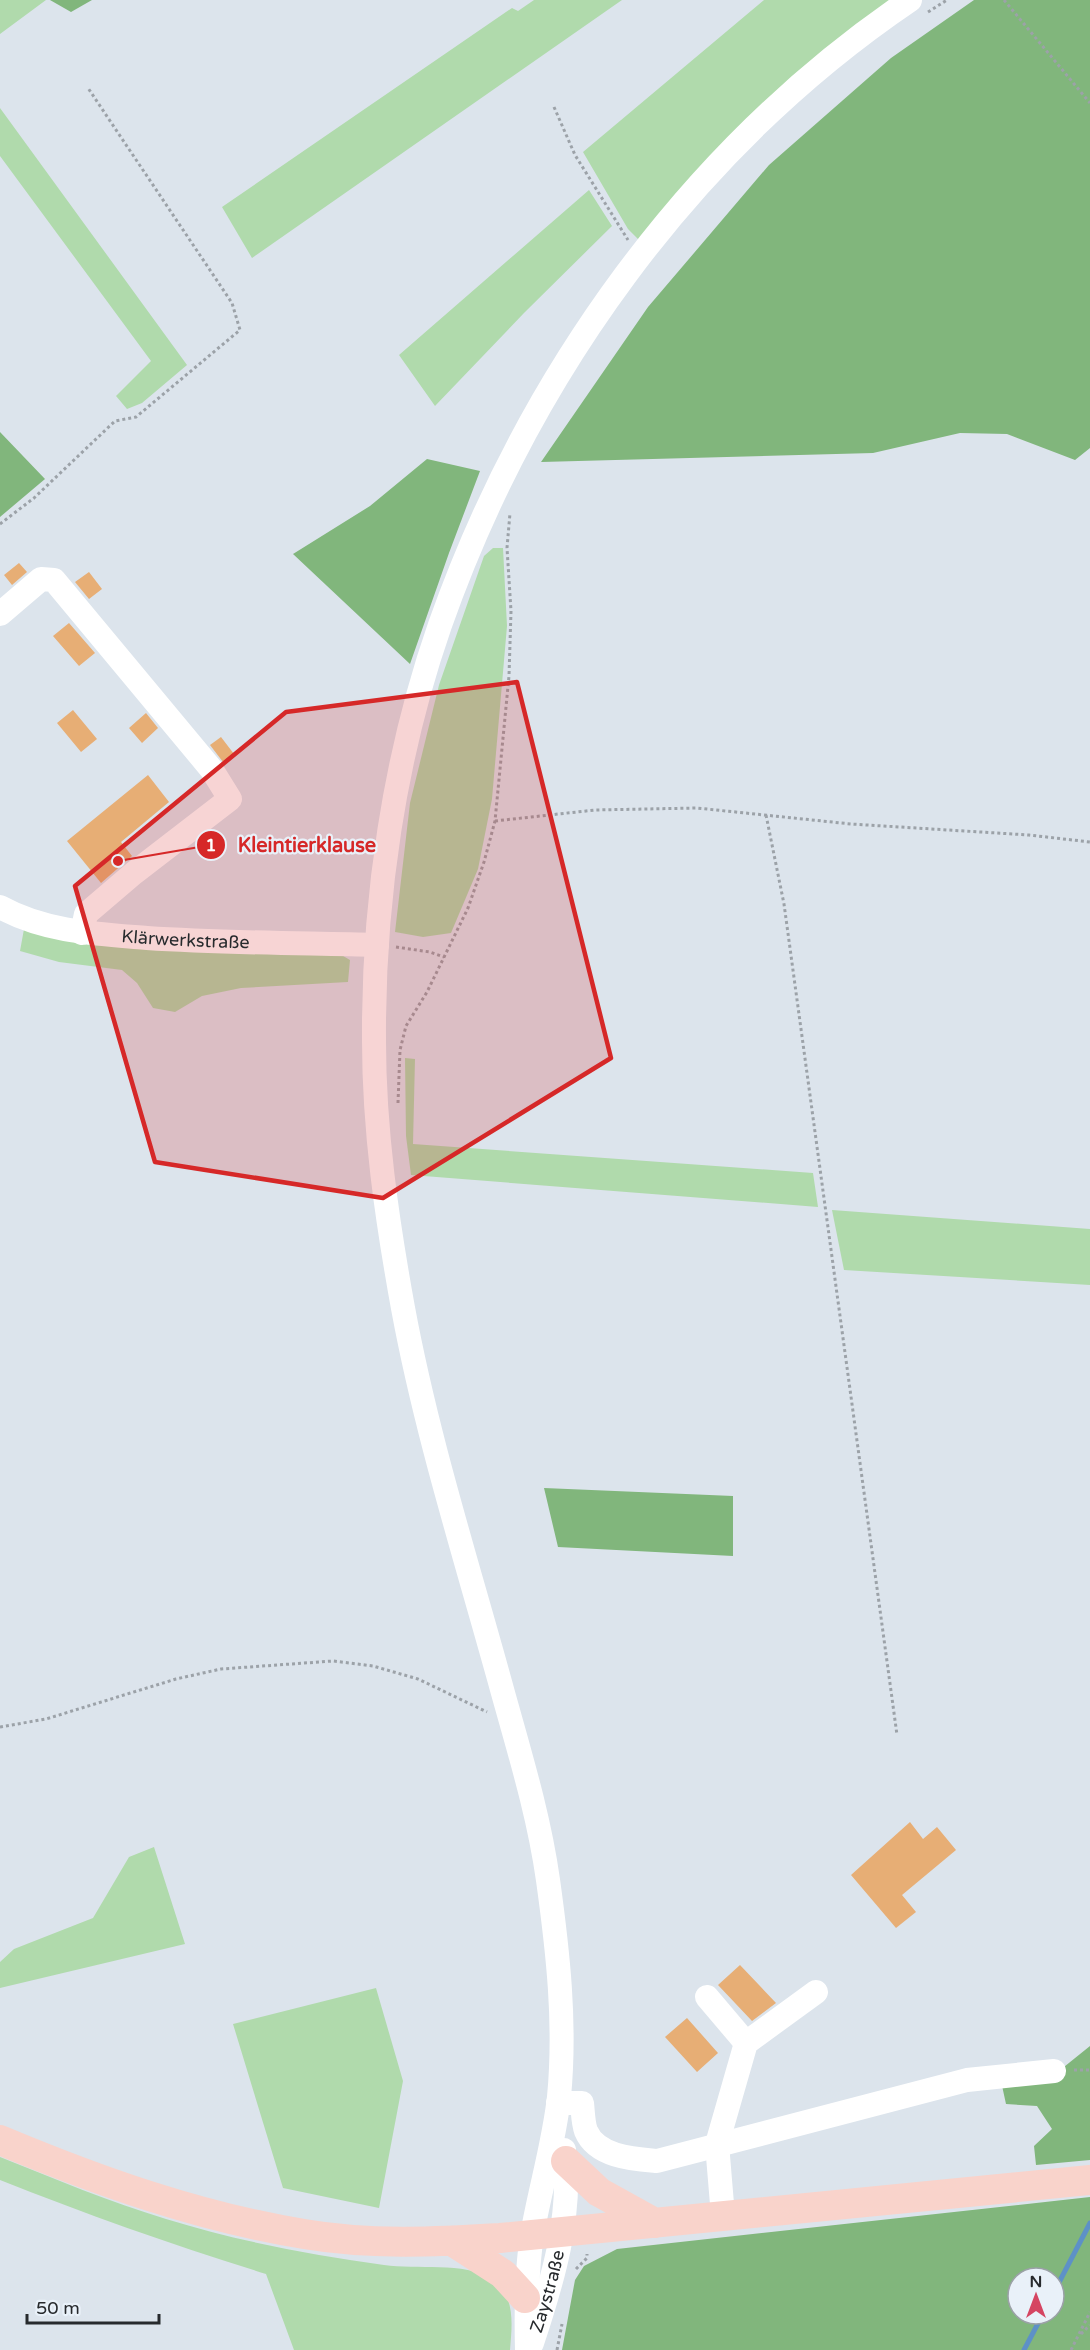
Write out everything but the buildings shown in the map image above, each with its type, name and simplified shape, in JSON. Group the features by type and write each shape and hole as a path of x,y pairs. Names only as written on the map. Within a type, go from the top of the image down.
{"main road":[{"path":"0,2140 142,2194 230,2219 306,2235 381,2241 452,2241 547,2234 1090,2180"},
{"path":"566,2161 599,2192 655,2223"},
{"path":"452,2241 503,2274 525,2298"}],"street":[{"path":"547,2234 558,2103 562,2017 554,1925 544,1858 531,1797 428,1420 404,1314 392,1244 377,1124 374,1040 377,945 386,853 399,778 417,702 439,627 497,487 528,427 586,328 643,253 719,163 770,112 835,56 915,9"},
{"path":"0,614 41,579 54,580 212,770 230,799 86,914 82,933"},
{"name":"Klärwerkstraße","path":"0,908 18,917 82,933 185,941 377,945"},
{"path":"723,2216 717,2144 746,2043 816,1992"},
{"path":"707,1997 746,2043"},
{"path":"558,2103 582,2103 587,2132 595,2143 607,2151 627,2158 657,2161 967,2080 1006,2074 1054,2071"},
{"path":"547,2234 565,2196 566,2161 558,2103"},
{"name":"Zaystraße","path":"529,2350 525,2298 547,2234"},
{"name":"Zaystraße","path":"529,2350 546,2301 547,2234"}],"path":[{"path":"915,9 946,0"},
{"path":"1004,0 1090,104"},
{"path":"0,524 34,498 115,421 136,417 240,330 232,303 88,88"},
{"path":"554,107 575,154 624,236 643,253"},
{"path":"398,1111 400,1050 406,1026 427,992 468,908 495,821 509,676 511,611 507,548 510,513 514,504"},
{"path":"495,821 595,810 697,808 851,824 1029,835 1090,842"},
{"path":"766,815 784,904 897,1735"},
{"path":"377,945 410,948 444,957"},
{"path":"0,1727 46,1719 176,1679 221,1669 333,1661 373,1666 418,1679 490,1714 510,1718"},
{"path":"1071,2350 1090,2312"},
{"path":"1080,2335 1090,2325"}],"highlighted area":[{"path":"517,682 611,1058 383,1198 155,1162 75,886 286,712"}],"green space":[{"path":"0,0 46,0 0,34"},
{"path":"50,0 92,0 71,12"},
{"path":"534,0 622,0 252,258 222,207 512,8 518,11"},
{"path":"764,0 894,0 639,240 628,229 583,152"},
{"path":"974,0 1090,0 1090,448 1075,460 1007,434 960,433 873,453 541,462 648,307 769,165 891,58"},
{"path":"0,108 187,365 142,403 127,409 116,396 151,361 0,156"},
{"path":"589,190 612,226 435,406 399,355"},
{"path":"0,432 45,479 0,517"},
{"path":"427,459 480,471 410,664 293,554 370,506"},
{"path":"493,548 503,548 507,626 492,799 478,869 451,933 423,937 395,932 410,803 439,685 484,556"},
{"path":"24,929 333,950 350,960 348,982 241,988 202,996 175,1012 153,1008 137,983 122,970 59,962 20,951"},
{"path":"405,1058 415,1059 413,1144 813,1173 818,1207 411,1175 406,1136"},
{"path":"832,1210 1090,1229 1090,1285 844,1270"},
{"path":"544,1488 733,1496 733,1556 558,1547"},
{"path":"154,1847 185,1944 0,1988 0,1962 14,1949 93,1918 129,1857"},
{"path":"376,1988 403,2081 379,2208 283,2188 233,2024"},
{"path":"1090,2046 1090,2160 1036,2165 1034,2146 1052,2129 1037,2106 1006,2104 1001,2081 1049,2079"},
{"path":"0,2157 124,2205 220,2234 302,2252 357,2261 397,2266 454,2268 481,2273 500,2286 509,2302 512,2321 510,2350 294,2350 266,2274 132,2230 0,2180"},
{"path":"1090,2197 1090,2350 562,2350 575,2280 584,2266 617,2249"}],"waterway":[{"path":"1066,2269 1090,2223"},
{"path":"1024,2350 1037,2326"}],"place":[{"name":"Kleintierklause","path":"118,861"}]}
